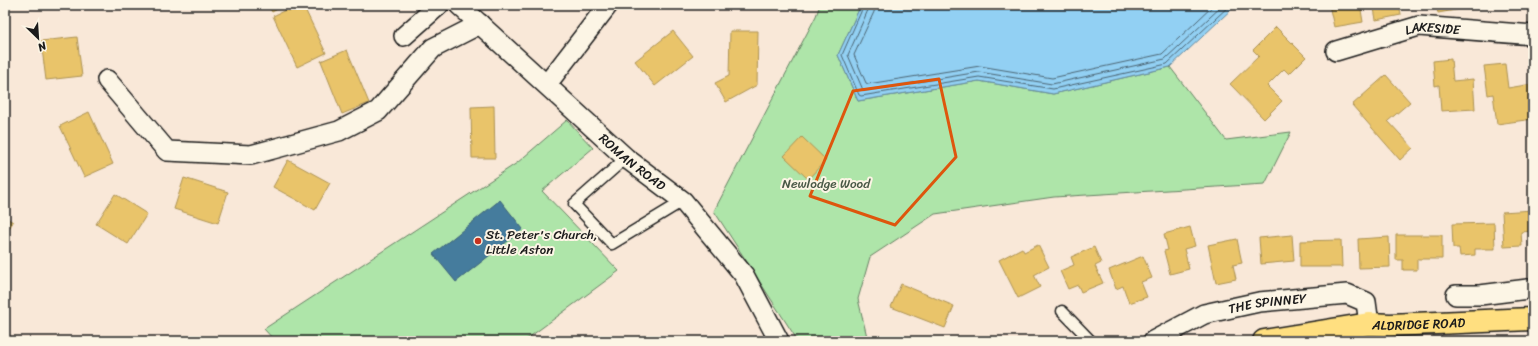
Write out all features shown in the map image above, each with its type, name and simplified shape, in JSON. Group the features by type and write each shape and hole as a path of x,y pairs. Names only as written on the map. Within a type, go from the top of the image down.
{"main road":[{"name":"ALDRIDGE ROAD","path":"1264,341 1369,324 1390,325 1478,322 1533,318"}],"street":[{"path":"404,36 439,5"},
{"name":"ROMAN ROAD","path":"459,5 626,158 683,201 744,275 779,341"},
{"path":"547,84 608,5"},
{"path":"107,80 166,151 251,155 339,131 378,111 433,48 480,24"},
{"name":"LAKESIDE","path":"1336,51 1419,26 1533,35"},
{"name":"ALDRIDGE ROAD","path":"1456,295 1480,295 1528,289"},
{"name":"THE SPINNEY","path":"1153,341 1204,314 1259,302 1347,294 1366,302 1369,324"},
{"name":"ALDRIDGE ROAD","path":"1478,322 1480,295"}],"lane":[{"path":"626,158 574,204 612,244 683,201"},
{"path":"1062,311 1091,341"}],"highlighted area":[{"path":"939,79 956,157 895,225 810,196 853,91"}],"green space":[{"name":"Newlodge Wood","path":"820,5 861,5 838,55 858,101 979,81 1053,94 1170,67 1226,140 1291,132 1265,184 1054,197 935,214 870,257 858,299 868,341 798,341 714,211 816,16"},
{"path":"567,120 593,148 542,191 619,271 524,341 275,341 264,329 517,163"}],"water":[{"path":"861,5 1236,5 1170,67 1053,94 979,81 858,101 838,55"}],"building: Homes":[{"path":"268,5 285,5 272,12"},
{"path":"296,5 303,5 326,53 297,67 273,16"},
{"path":"1329,5 1399,5 1401,15 1376,20 1374,8 1361,10 1363,22 1334,27"},
{"path":"1436,5 1467,5 1467,8 1438,13"},
{"path":"1276,27 1306,57 1289,74 1284,69 1267,86 1282,101 1264,119 1230,84 1259,56 1253,50"},
{"path":"673,31 693,56 655,86 635,61"},
{"path":"730,31 758,31 757,85 726,102 715,83 729,76"},
{"path":"77,37 82,76 46,80 41,41"},
{"path":"347,50 369,103 342,114 321,61"},
{"path":"1451,59 1453,81 1473,79 1475,109 1441,111 1439,85 1435,86 1433,61"},
{"path":"1505,64 1508,88 1532,84 1533,119 1497,124 1493,94 1488,95 1484,66"},
{"path":"1386,75 1410,102 1388,121 1413,148 1400,160 1352,105"},
{"path":"494,106 495,158 472,158 471,107"},
{"path":"89,112 113,164 84,177 60,126"},
{"path":"802,137 826,160 808,179 784,156"},
{"path":"288,160 330,183 315,210 273,187"},
{"path":"184,178 228,192 218,223 174,209"},
{"path":"115,194 147,214 128,244 96,224"},
{"path":"1533,210 1533,231 1521,232 1522,246 1504,247 1502,212"},
{"path":"5,217 13,222 5,235"},
{"path":"1494,223 1495,249 1475,249 1475,255 1460,256 1459,248 1453,248 1452,224"},
{"path":"1190,227 1195,246 1184,249 1189,269 1170,274 1164,251 1168,250 1164,234"},
{"path":"1292,235 1294,261 1261,264 1259,238"},
{"path":"1396,235 1442,235 1442,259 1417,259 1417,270 1403,270 1403,260 1396,260"},
{"path":"1389,237 1390,267 1359,268 1358,239"},
{"path":"1237,239 1242,263 1233,265 1236,279 1216,283 1208,245"},
{"path":"1341,240 1342,267 1300,267 1300,241"},
{"path":"1038,245 1049,267 1034,275 1040,287 1018,298 999,260 1022,248 1024,252"},
{"path":"1094,247 1101,263 1095,266 1103,283 1081,292 1078,285 1068,289 1060,271 1074,265 1071,257"},
{"path":"1143,256 1152,278 1141,282 1147,297 1129,303 1123,286 1116,289 1109,270"},
{"path":"901,284 954,306 945,328 891,307"}],"building: Public":[{"name":"St. Peter's Church, Little Aston","path":"500,200 523,229 456,282 433,254"}],"place":[{"name":"St. Peter's Church, Little Aston","path":"478,241"}]}
